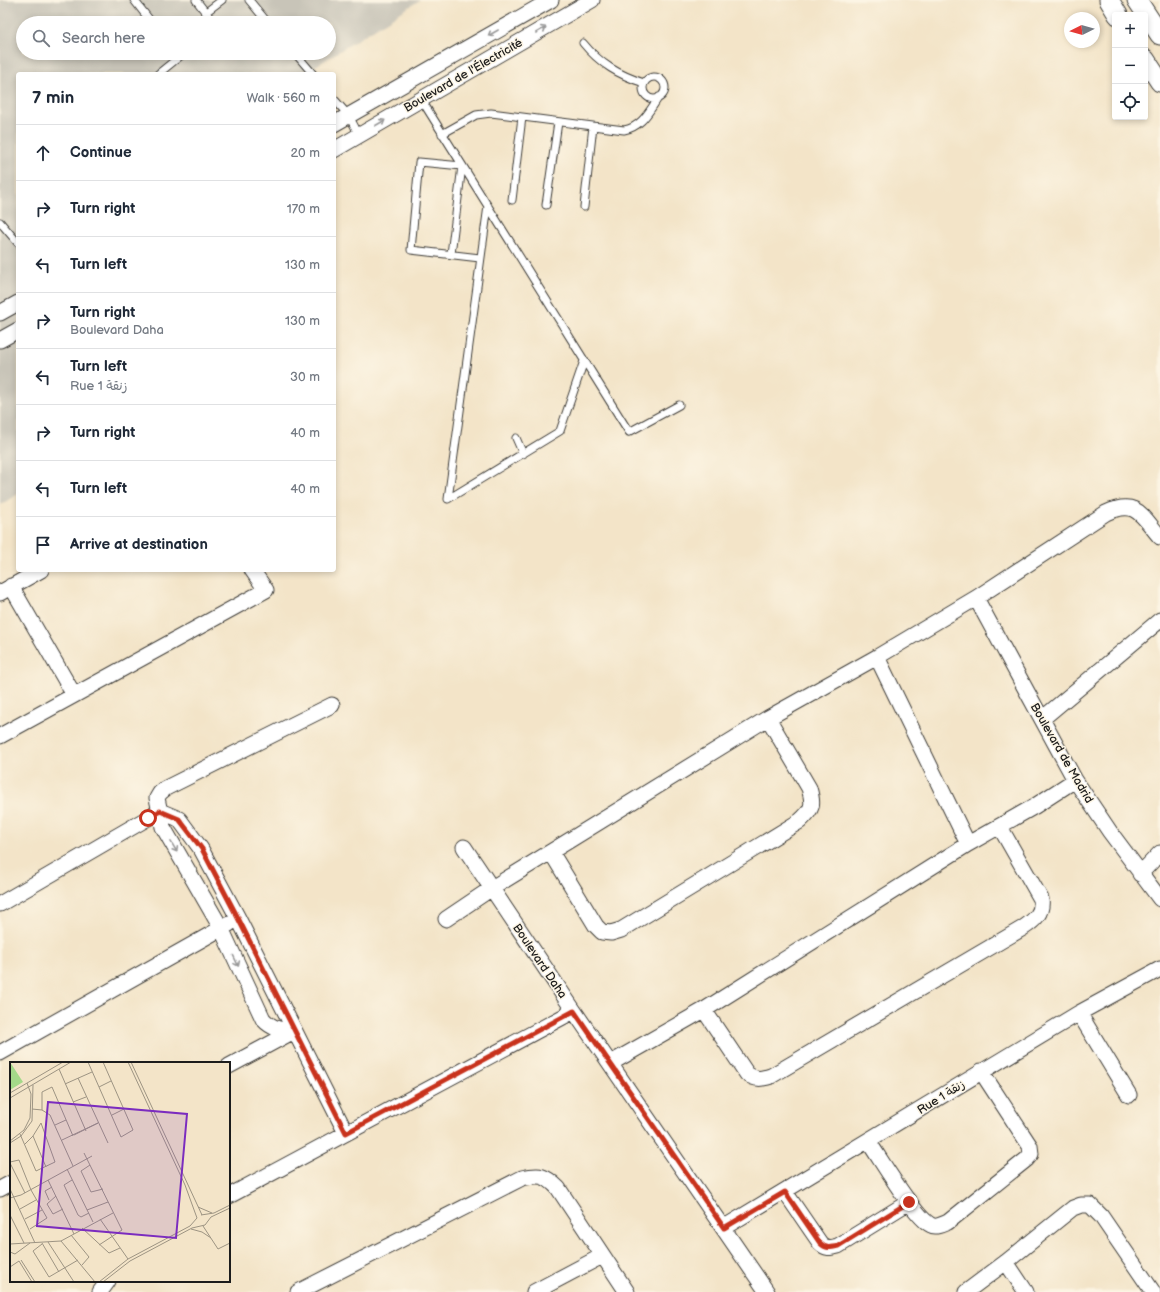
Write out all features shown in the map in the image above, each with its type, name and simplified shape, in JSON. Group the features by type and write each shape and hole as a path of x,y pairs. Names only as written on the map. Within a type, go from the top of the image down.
{"street":[{"name":"Boulevard de l'Électricité","path":"336,123 551,0"},
{"name":"Boulevard de l'Électricité","path":"336,149 592,0"},
{"path":"1109,0 1116,12"},
{"path":"1137,0 1158,29"},
{"path":"1148,64 1160,82"},
{"path":"0,313 16,304"},
{"path":"0,340 16,331"},
{"path":"446,919 492,888 768,718 877,657 976,598 1106,513 1123,507 1135,509 1160,537"},
{"path":"38,572 6,590 74,695"},
{"path":"0,736 266,590 253,572"},
{"name":"Boulevard de Madrid","path":"976,598 1075,780 1140,874 1160,899"},
{"path":"1042,720 1160,620"},
{"path":"877,657 968,844"},
{"path":"294,1031 277,1029 269,1026 263,1019 221,928 163,827 157,798 166,788 332,705"},
{"path":"551,852 596,926 602,932 611,933 621,930 800,821 810,811 812,801 809,788 768,718"},
{"path":"611,1063 704,1010 968,844 1000,827 1075,780"},
{"path":"0,904 160,811"},
{"path":"160,811 179,819 190,832 238,918 346,1133"},
{"path":"704,1010 747,1074 755,1079 762,1079 771,1076 1024,928 1038,915 1042,907 1041,899 1000,827"},
{"name":"Boulevard Daha","path":"464,847 574,1011 767,1292"},
{"path":"1140,874 1160,853"},
{"path":"0,1053 238,918"},
{"name":"Rue 1 زنقة","path":"724,1228 1079,1013 1160,969"},
{"path":"230,1195 574,1011"},
{"path":"1079,1013 1129,1095"},
{"path":"230,1065 294,1031"},
{"path":"868,1141 909,1202 924,1220 932,1226 939,1226 948,1222 1027,1159 1031,1154 1030,1146 982,1071"},
{"path":"298,1292 522,1178 535,1175 548,1178 558,1188 627,1292"},
{"path":"0,1189 10,1184"},
{"path":"785,1192 820,1243 825,1247 831,1248 838,1246 909,1202"},
{"path":"966,1292 1006,1262 1069,1210 1081,1205 1090,1206 1101,1216 1153,1292"},
{"path":"534,1292 602,1256"},
{"path":"1006,1262 1026,1292"},
{"path":"100,1292 107,1282"}],"lane":[{"path":"134,0 147,16"},
{"path":"196,0 209,16"},
{"path":"206,12 222,0"},
{"path":"249,0 260,16"},
{"path":"582,43 594,56 608,67 618,73 644,83"},
{"path":"160,72 173,60"},
{"path":"301,60 311,72"},
{"path":"442,134 476,115 501,114 624,130 631,129 641,123 659,97 664,89 662,80 653,77 649,78 644,83 644,91 646,95 654,98 659,97"},
{"path":"421,99 629,432 679,405"},
{"path":"336,101 349,116 359,135"},
{"path":"512,200 522,117"},
{"path":"546,205 558,122"},
{"path":"584,207 593,126"},
{"path":"462,166 419,162 411,250 480,258"},
{"path":"451,254 462,166"},
{"path":"488,206 448,499 560,431 584,360"},
{"path":"0,222 16,241"},
{"path":"516,438 523,454"}],"shaded area":[{"path":"0,0 420,0 336,53 336,16 16,16 16,60 325,60 306,72 16,72 16,495 0,505"}],"route":[{"path":"148,818 160,811 179,819 202,849 346,1133 574,1011 724,1228 785,1192 820,1243 825,1247 831,1248 838,1246 909,1202"}]}
